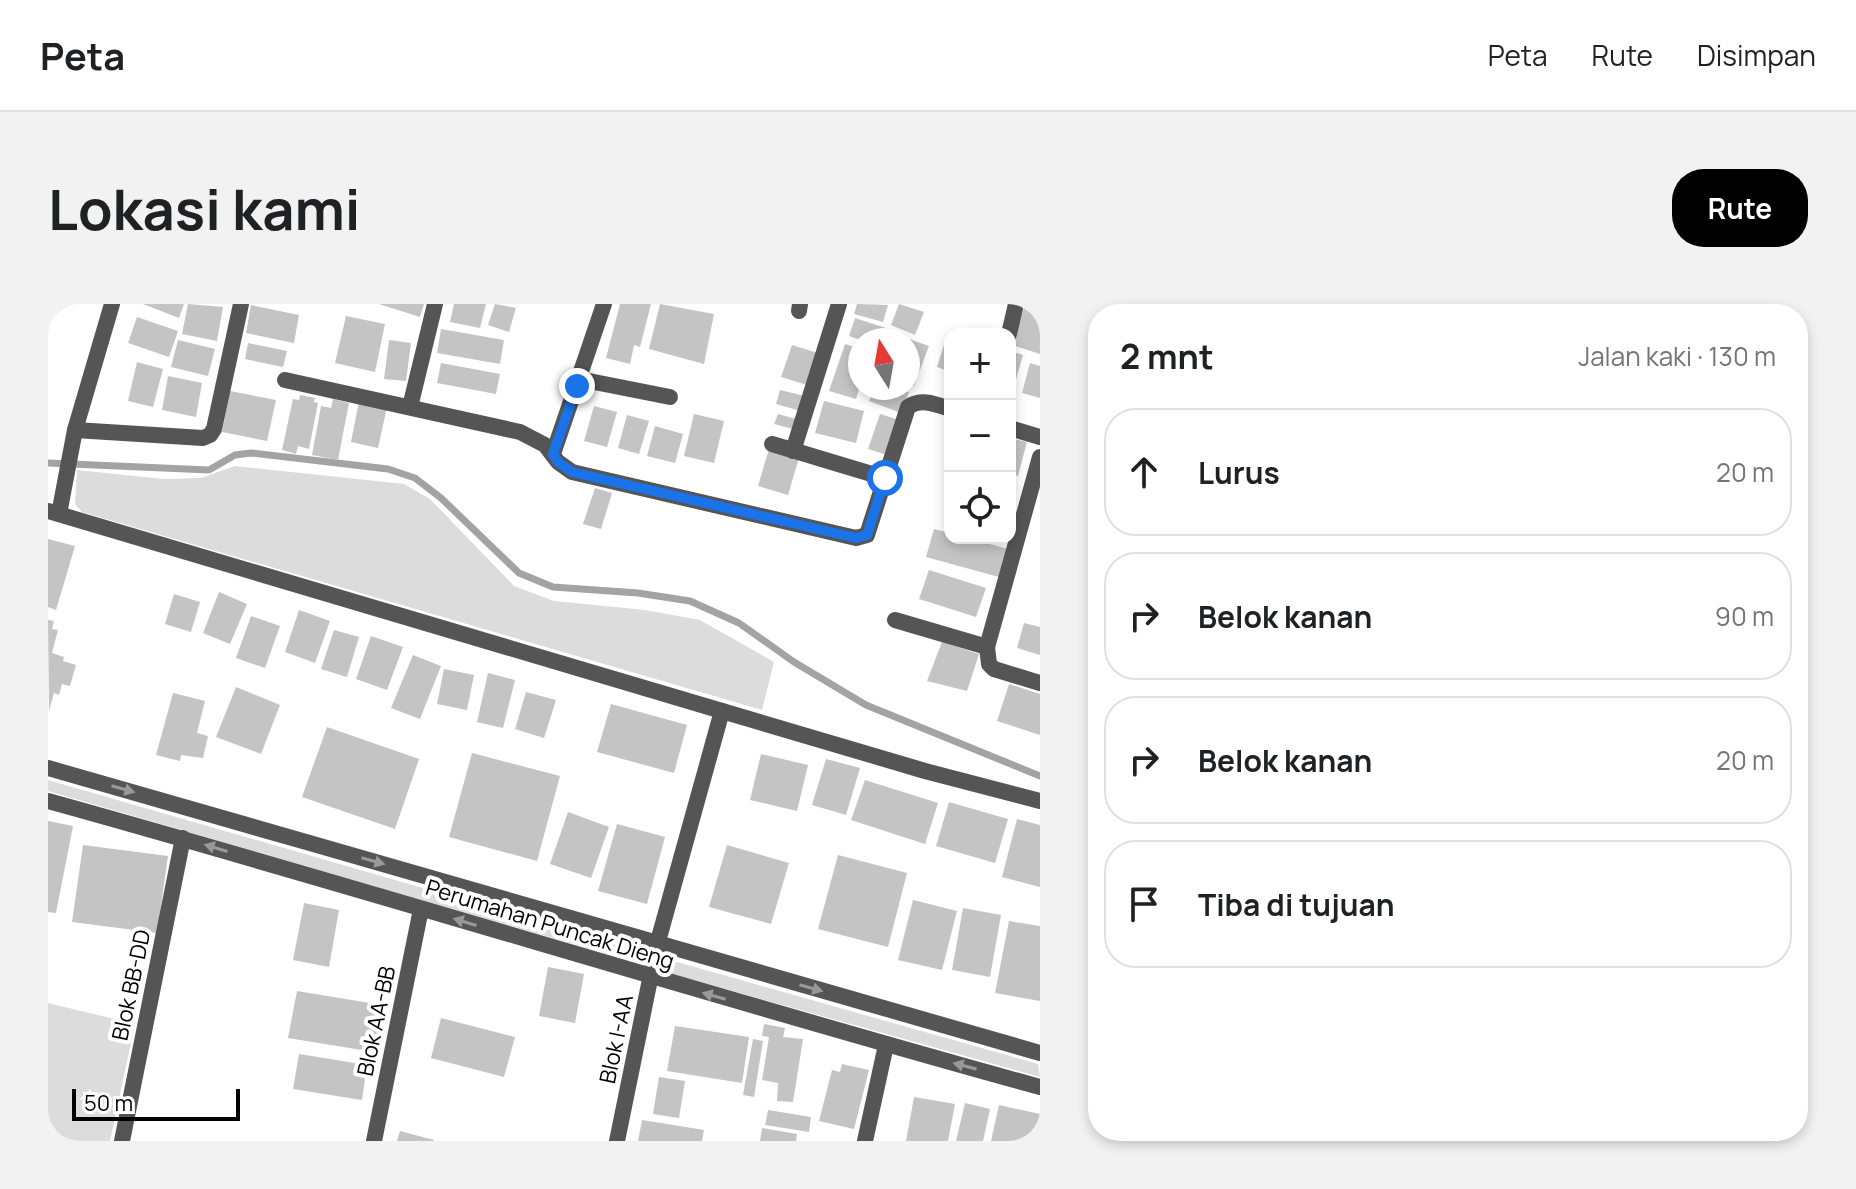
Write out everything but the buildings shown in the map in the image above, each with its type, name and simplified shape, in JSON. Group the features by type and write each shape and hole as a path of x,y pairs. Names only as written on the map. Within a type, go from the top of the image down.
{"street":[{"path":"112,304 74,437 64,486 53,512 925,771 1040,801"},
{"path":"74,437 203,438 210,435 214,429 241,304"},
{"path":"410,407 435,304"},
{"path":"553,454 604,304"},
{"path":"793,451 839,304"},
{"path":"1010,328 1016,304"},
{"path":"579,379 670,397"},
{"path":"285,380 520,432 545,445 558,462 572,472 856,538 867,535 908,407 917,402 928,402 944,407"},
{"path":"1016,430 1040,437"},
{"path":"772,444 885,478"},
{"path":"1040,457 987,647 989,664 994,669 1040,683"},
{"path":"895,620 987,647"},
{"name":"Blok I-AA","path":"617,1141 657,945 722,711"},
{"name":"Perumahan Puncak Dieng","path":"48,768 1040,1053"},
{"name":"Perumahan Puncak Dieng","path":"48,801 183,838 651,978 1040,1087"},
{"name":"Blok BB-DD","path":"122,1141 183,838"},
{"name":"Blok AA-BB","path":"374,1141 421,909"},
{"path":"865,1141 886,1045"}],"shaded area":[{"path":"235,466 404,484 430,499 514,586 554,601 645,610 700,620 774,662 762,710 82,512 75,504 77,470 164,479 201,478"},
{"path":"48,780 624,946 631,954 627,959 621,958 48,791"},
{"path":"670,960 1038,1064 1040,1077 665,972 663,962"},
{"path":"48,1003 135,1024 110,1141 48,1141"}],"waterway":[{"path":"48,463 209,470 235,455 251,453 388,469 415,478 441,498 519,573 553,587 638,593 690,601 739,623 794,662 866,705 1040,776"}],"route":[{"path":"577,386 553,454 572,472 856,538 867,535 885,478"}]}
